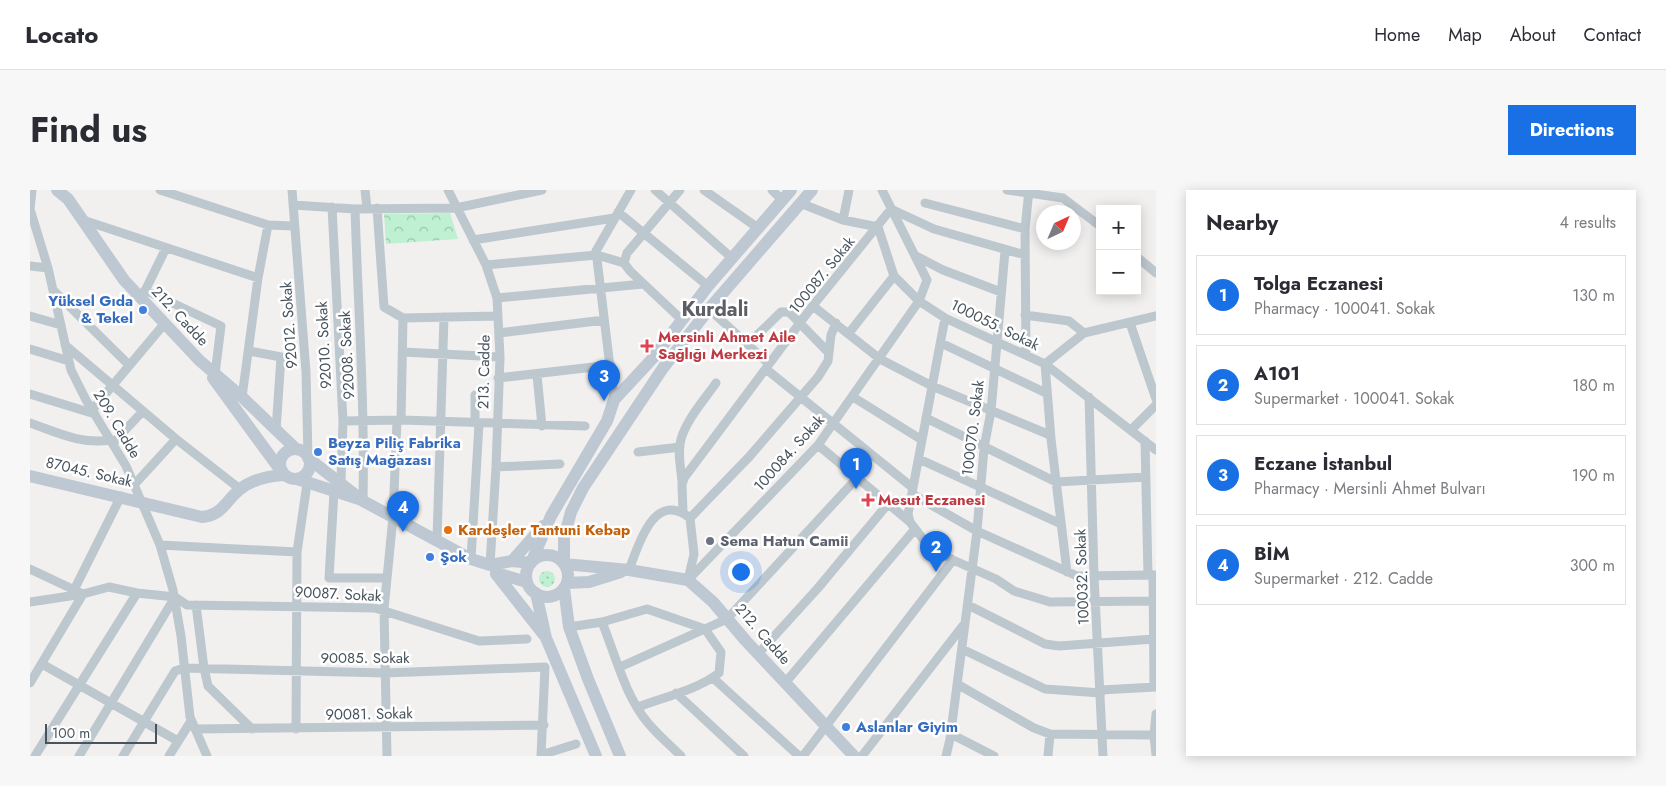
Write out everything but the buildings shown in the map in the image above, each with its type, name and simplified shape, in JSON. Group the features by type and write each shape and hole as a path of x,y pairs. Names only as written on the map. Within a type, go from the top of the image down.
{"main road":[{"name":"212. Cadde","path":"57,190 68,199 124,280 143,294 165,323 199,360 242,396 296,450"},
{"path":"596,756 546,638 536,594 527,582 526,576 530,563 551,516 607,421 614,400 653,358 708,286 791,190"},
{"path":"564,564 564,538 571,512 583,488 664,368 709,309 812,190"},
{"path":"199,360 284,475"},
{"path":"284,475 280,466 283,456 291,450 301,451 338,487 471,559 527,582"},
{"path":"302,481 308,471 308,458"},
{"path":"240,489 269,476 284,475 302,481 338,487"},
{"name":"87045. Sokak","path":"30,476 202,517 214,516 240,489"},
{"path":"493,569 512,561 551,516"},
{"path":"512,561 530,563 541,556 548,555 560,560 564,564 567,570 565,585 569,627 620,756"},
{"path":"564,564 629,570 688,580"},
{"path":"493,569 546,638"},
{"path":"536,594 548,597 554,596 565,585 589,582 629,570"},
{"name":"212. Cadde","path":"688,580 713,602 758,654 854,756"}],"street":[{"name":"209. Cadde","path":"32,190 30,209 54,291 71,370 93,412 126,466 160,545 175,597 193,725 207,756"},
{"path":"160,190 268,225 294,226"},
{"name":"92012. Sokak","path":"292,190 306,372 308,458"},
{"path":"365,190 367,208"},
{"name":"213. Cadde","path":"448,190 486,265 497,298 500,357 493,569"},
{"path":"293,205 355,209 456,208 542,190"},
{"path":"614,400 596,251 630,190"},
{"path":"655,190 732,258"},
{"path":"624,263 627,253 680,190"},
{"path":"704,190 758,228"},
{"path":"772,190 782,200"},
{"path":"842,220 850,190"},
{"name":"100084. Sokak","path":"688,580 818,445 919,301 927,280 882,190"},
{"path":"1008,190 1063,198 1096,223"},
{"path":"1026,355 1025,229 1029,192"},
{"path":"800,203 842,220 878,227"},
{"path":"925,203 1025,229"},
{"name":"92010. Sokak","path":"332,207 343,421 328,578 388,578"},
{"path":"377,208 384,307 403,318 498,316"},
{"name":"92008. Sokak","path":"355,209 364,420 363,501"},
{"path":"891,209 934,229 1005,251 1025,255"},
{"name":"100087. Sokak","path":"683,481 767,366 891,209"},
{"path":"473,240 616,215 708,286"},
{"path":"83,220 258,278"},
{"path":"242,396 250,351 258,278 268,225"},
{"name":"100055. Sokak","path":"878,227 894,276 919,301 945,318 1045,364 1156,450"},
{"path":"166,248 143,294 221,326 215,374"},
{"name":"100070. Sokak","path":"946,756 951,734 977,531 979,488 990,411 1005,251"},
{"path":"486,265 597,255 624,263 682,320"},
{"path":"916,256 943,270 1001,292"},
{"path":"1141,260 1156,273"},
{"path":"30,266 48,268"},
{"path":"849,333 894,276"},
{"path":"497,298 644,284"},
{"path":"54,291 129,365"},
{"path":"813,306 880,359 932,386 1050,435"},
{"path":"709,309 749,343 767,366 800,398 834,424 913,491 977,531 1077,576 1152,575"},
{"path":"749,343 781,312 789,312 829,353"},
{"path":"1025,315 1068,321 1084,333"},
{"path":"30,316 61,324"},
{"path":"1066,572 1050,435 1045,364 1084,333 1156,316"},
{"path":"437,539 439,422 444,317"},
{"path":"386,756 384,609 393,517 403,352 403,318"},
{"path":"912,526 908,514 945,318"},
{"path":"499,333 604,320"},
{"path":"30,394 93,412 112,386 165,323"},
{"path":"687,515 749,457 818,377 828,361 831,335 836,323"},
{"path":"1130,323 1156,399"},
{"path":"941,343 1046,393"},
{"path":"65,344 112,386 240,489"},
{"path":"30,348 69,361"},
{"path":"250,351 281,357 276,430"},
{"path":"403,352 443,356 500,357"},
{"path":"498,378 611,365"},
{"path":"537,375 542,426"},
{"path":"688,580 694,554 687,515 680,447 688,423 716,383"},
{"path":"471,559 477,424 475,394"},
{"path":"853,397 922,440"},
{"name":"100032. Sokak","path":"1089,397 1093,479 1094,576 1104,756"},
{"path":"1131,430 1156,405"},
{"path":"30,423 81,440 112,442 143,411"},
{"path":"926,418 1056,482 1146,477"},
{"path":"343,421 399,420 497,425 585,426"},
{"path":"134,485 176,439"},
{"path":"962,648 1046,689 1101,691 1155,687 1152,575 1145,441"},
{"path":"818,445 912,526 926,543 953,560 996,579 1014,591 1050,602 1153,601"},
{"path":"638,452 680,447"},
{"path":"919,458 979,488 1061,524"},
{"path":"496,466 560,464"},
{"path":"620,667 727,619 857,478"},
{"path":"296,728 297,552 302,481"},
{"path":"74,590 120,496"},
{"path":"758,654 818,588 887,505"},
{"path":"629,570 644,528 656,516 670,511 687,515"},
{"path":"785,683 912,526"},
{"path":"160,545 297,552"},
{"path":"803,756 824,726 953,560"},
{"path":"30,569 83,594 30,683"},
{"name":"90087. Sokak","path":"30,602 83,594 110,586 137,593 175,597 188,605 384,609 479,641 527,639"},
{"path":"35,756 137,593"},
{"path":"79,756 175,597"},
{"path":"196,605 208,686 252,729"},
{"path":"968,605 1045,644 1058,646 1154,639"},
{"path":"569,627 602,622 647,610 705,629 721,652 719,673 712,678 676,693 638,706"},
{"path":"602,622 620,667 647,722 681,756"},
{"path":"862,756 965,623"},
{"path":"42,664 178,741"},
{"name":"90085. Sokak","path":"184,668 385,673 546,667 544,725"},
{"path":"123,756 175,671 184,668"},
{"path":"712,678 799,756"},
{"path":"957,684 1034,728 1050,734 1154,735"},
{"path":"676,693 744,756"},
{"path":"1156,714 1154,735 1156,755"},
{"path":"169,756 178,741 193,725"},
{"name":"90081. Sokak","path":"193,725 252,729 544,725"},
{"path":"544,725 541,755 576,744"},
{"path":"951,734 994,756"},
{"path":"1048,756 1050,734"}],"green space":[{"path":"450,213 458,239 386,244 384,214"},
{"path":"544,571 550,571 555,576 553,585 544,587 539,582 539,576"}],"place":[{"name":"Yüksel Gıda & Tekel","path":"143,310"},
{"name":"Mersinli Ahmet Aile Sağlığı Merkezi","path":"647,346"},
{"name":"Eczane İstanbul","path":"604,401"},
{"name":"Beyza Piliç Fabrika Satış Mağazası","path":"318,452"},
{"name":"Tolga Eczanesi","path":"856,489"},
{"name":"Mesut Eczanesi","path":"868,500"},
{"name":"Kardeşler Tantuni Kebap","path":"448,530"},
{"name":"BİM","path":"403,532"},
{"name":"Sema Hatun Camii","path":"710,541"},
{"name":"Şok","path":"430,557"},
{"name":"A101","path":"936,572"},
{"name":"Aslanlar Giyim","path":"846,727"}],"district":[{"name":"Kurdali","path":"715,309"}]}
